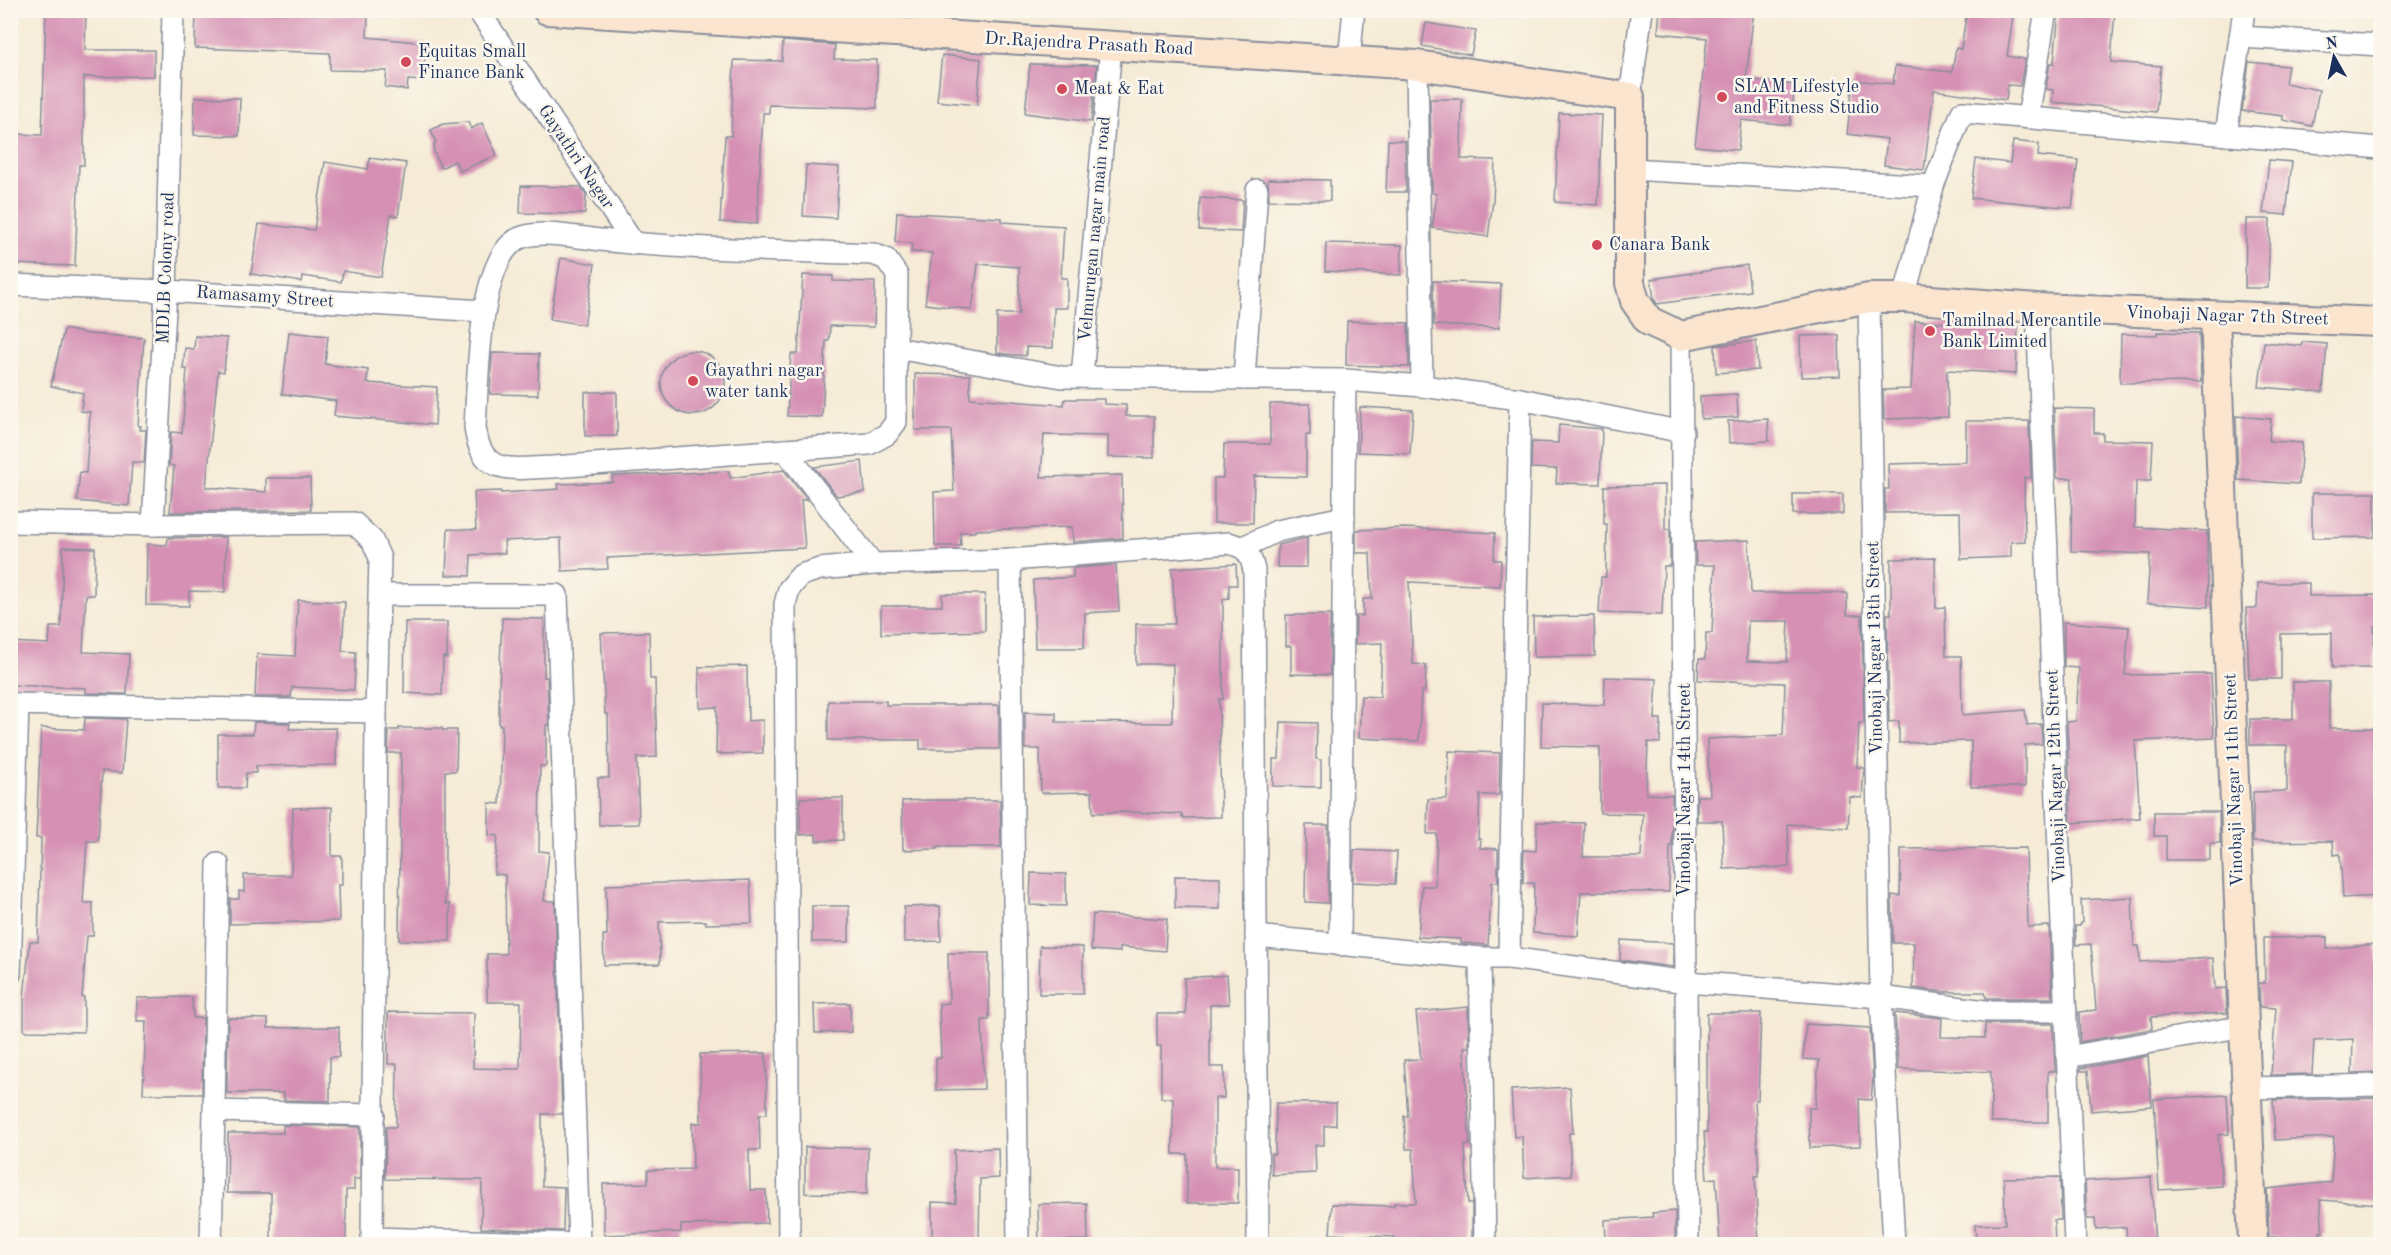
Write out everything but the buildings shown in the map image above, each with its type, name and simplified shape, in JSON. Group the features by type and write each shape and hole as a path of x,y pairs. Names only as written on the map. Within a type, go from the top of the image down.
{"street":[{"name":"MDLB Colony road","path":"153,525 166,291 173,10"},
{"name":"Gayathri Nagar","path":"478,10 634,244"},
{"name":"Dr.Rajendra Prasath Road","path":"547,10 810,19 1111,45 1416,65 1629,97"},
{"path":"1349,60 1354,10"},
{"path":"1642,10 1629,97 1629,283 1635,301 1649,321 1681,336"},
{"path":"2028,118 2046,10"},
{"path":"2226,135 2244,10"},
{"path":"2240,37 2380,45"},
{"name":"Velmurugan nagar main road","path":"1082,377 1111,45"},
{"path":"1416,65 1422,386"},
{"path":"1904,298 1934,186 1962,112 2380,148"},
{"path":"1629,168 1934,186"},
{"path":"1244,379 1257,190"},
{"path":"545,234 634,244 873,255 886,259 897,275 896,422 887,434 869,444 553,467 496,466 483,456 477,445 475,427 483,310 500,258 512,243 524,235 545,234"},
{"name":"Ramasamy Street","path":"10,285 166,291 483,310"},
{"name":"Vinobaji Nagar 7th Street","path":"1681,336 1869,298 1904,298 2037,308 2380,322"},
{"name":"Vinobaji Nagar 13th Street","path":"1869,298 1881,997 1894,1245"},
{"name":"Vinobaji Nagar 12th Street","path":"2037,308 2075,1245"},
{"name":"Vinobaji Nagar 11th Street","path":"2215,316 2253,1245"},
{"name":"Vinobaji Nagar 14th Street","path":"1681,336 1688,1245"},
{"path":"896,348 1062,377 1345,380 1422,386 1520,399 1683,432"},
{"path":"1340,945 1345,380"},
{"path":"1509,958 1520,399"},
{"path":"785,450 873,564"},
{"path":"1243,547 1277,531 1344,517"},
{"path":"10,522 153,525 354,523 372,540 380,558 376,712 372,1241 579,1245 557,595 380,595"},
{"path":"789,1245 785,604 789,589 801,575 820,569 873,564 1010,560 1229,543 1243,547 1250,553 1254,570 1258,1245"},
{"path":"1010,560 1018,1245"},
{"path":"10,974 14,704 376,712"},
{"path":"211,1245 218,864"},
{"path":"1256,936 1480,958 1509,958 1687,982 1881,997 1985,1011 2066,1011"},
{"path":"1480,958 1485,1245"},
{"path":"2067,1057 2245,1026"},
{"path":"2247,1088 2380,1085"},
{"path":"214,1111 374,1115"}],"place":[{"name":"Equitas Small Finance Bank","path":"406,62"},
{"name":"Meat & Eat","path":"1062,89"},
{"name":"SLAM Lifestyle and Fitness Studio","path":"1722,97"},
{"name":"Canara Bank","path":"1597,245"},
{"name":"Tamilnad Mercantile Bank Limited","path":"1930,331"},
{"name":"Gayathri nagar water tank","path":"693,381"}]}
